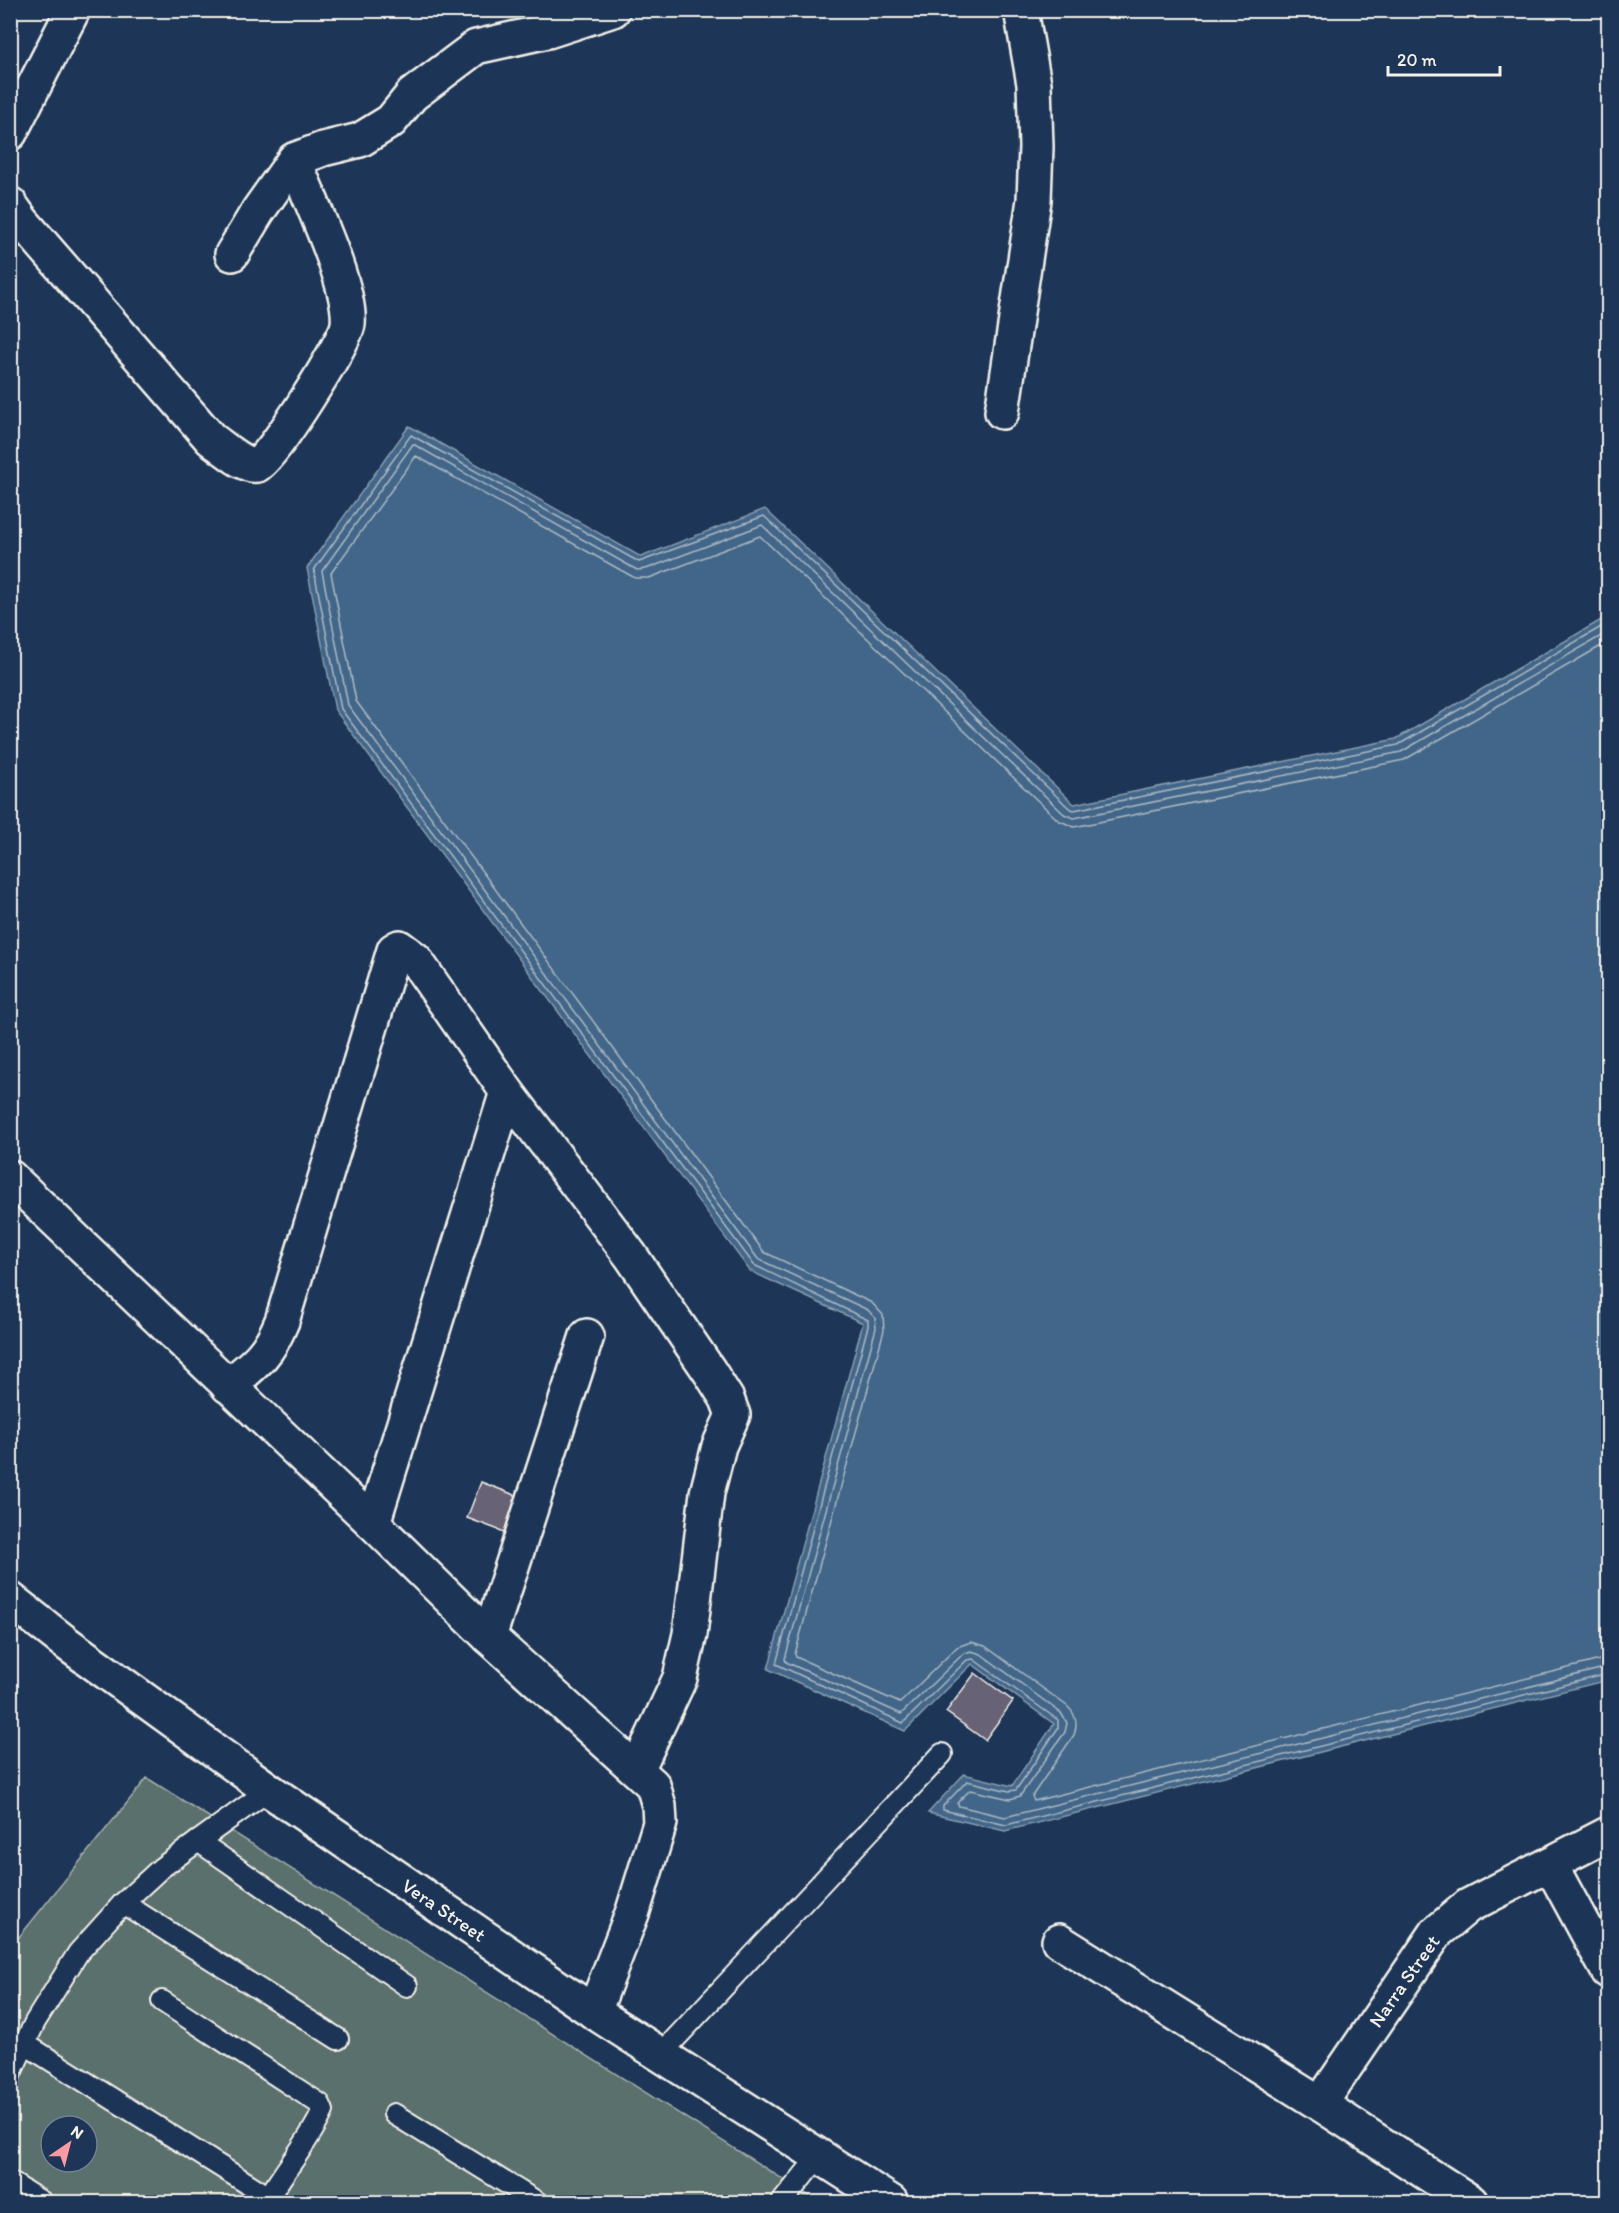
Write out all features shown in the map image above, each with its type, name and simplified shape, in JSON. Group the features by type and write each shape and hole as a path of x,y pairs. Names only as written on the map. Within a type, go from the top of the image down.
{"street":[{"path":"10,134 73,10"},
{"path":"232,254 258,211 294,160 323,149 360,140 391,121 412,95 476,47 548,31 613,10"},
{"path":"1002,412 1034,200 1036,147 1034,84 1022,10"},
{"path":"10,204 22,221 211,439 245,463 251,466 258,465 268,456 311,392 343,340 348,324 340,278 294,160"},
{"path":"228,1386 260,1359 272,1343 282,1321 394,950 399,947 415,959 507,1092 631,1256 710,1372 727,1399 733,1415 719,1446 707,1492 690,1634 680,1678 637,1770"},
{"path":"373,1523 507,1092"},
{"path":"10,1177 373,1523 489,1637 653,1785 659,1806 660,1823 633,1911 594,2012"},
{"path":"489,1637 587,1336"},
{"name":"Vera Street","path":"10,1599 66,1643 269,1790 659,2056 819,2156 875,2198"},
{"name":"Narra Street","path":"1320,2104 1437,1932 1468,1906 1608,1834"},
{"path":"1550,1864 1608,1971"},
{"path":"1059,1941 1320,2104 1471,2202"}],"lane":[{"path":"659,2056 942,1754"},
{"path":"10,2075 35,2022 78,1953 123,1903 161,1868 269,1790"},
{"path":"198,1841 407,1986"},
{"path":"123,1903 338,2039"},
{"path":"25,2044 268,2200 286,2168 317,2124 323,2111 320,2104 162,2001"},
{"path":"394,2114 537,2202"},
{"path":"782,2202 819,2156"},
{"path":"10,2182 42,2202"}],"green space":[{"path":"147,1778 819,2202 11,2202 11,1947"}],"water":[{"path":"409,426 641,557 765,509 1074,804 1396,739 1608,616 1608,1680 1005,1831 928,1813 964,1774 1012,1786 1054,1724 972,1664 905,1731 768,1669 863,1323 750,1271 335,710 307,568"}],"building":[{"path":"481,1482 520,1497 507,1533 467,1518"},
{"path":"975,1673 1013,1701 985,1740 946,1712"}]}
